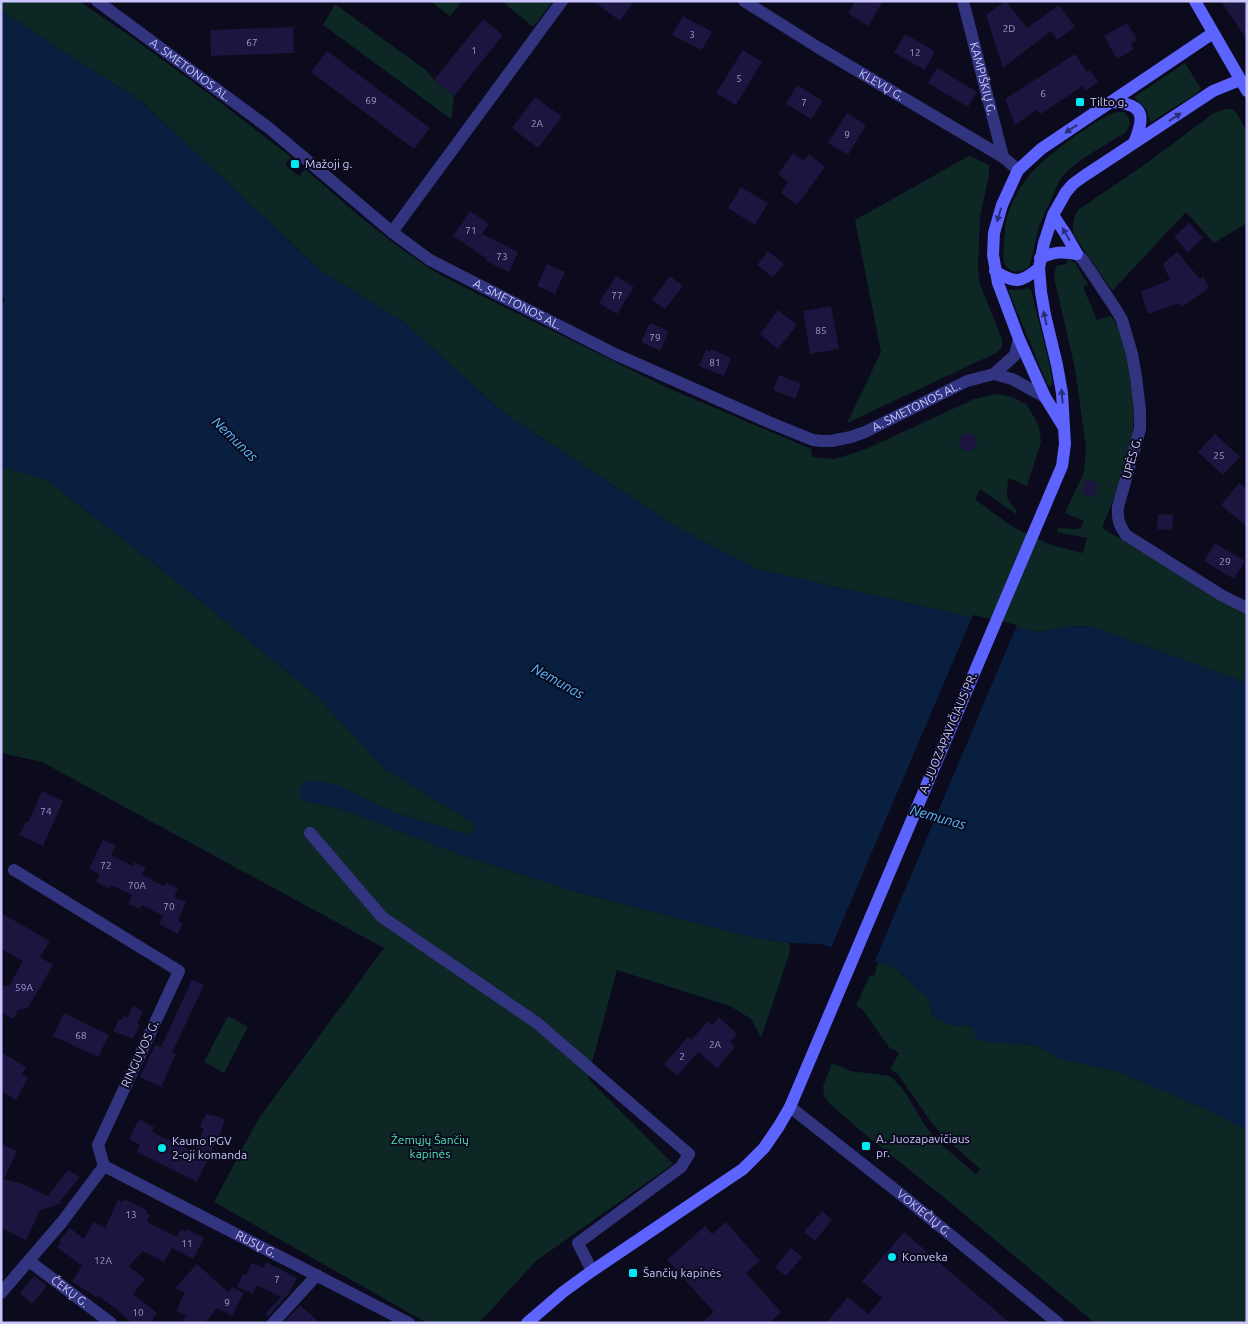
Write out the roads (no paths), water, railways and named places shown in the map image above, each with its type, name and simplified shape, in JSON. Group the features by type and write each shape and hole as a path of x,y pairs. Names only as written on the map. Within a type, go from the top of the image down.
{"main road":[{"path":"1040,263 1053,215 1063,197 1074,184 1213,92 1245,82 1195,1"},
{"path":"1064,427 1045,397 1001,293 993,256 994,233 1002,205 1018,170 1041,149 1213,33"},
{"path":"1112,102 1126,103 1138,110 1141,126 1134,143"},
{"path":"1053,215 1077,254"},
{"path":"995,271 1008,279 1021,280 1028,278 1040,263 1053,253 1077,254"},
{"name":"A. JUOZAPAVIČIAUS PR.","path":"527,1323 562,1292 743,1169 764,1148 790,1107 1062,466 1065,444 1062,393 1041,292 1040,263"}],"street":[{"name":"A. SMETONOS AL.","path":"97,1 269,128 392,232 430,260 615,354 813,440 832,441 858,434 968,381 994,374 1015,355 1019,339"},
{"path":"392,232 562,1"},
{"name":"KLEVŲ G.","path":"744,1 819,48 1003,157 1018,170"},
{"name":"KAMPIŠKIŲ G.","path":"963,1 1003,157"},
{"name":"UPĖS G.","path":"1077,254 1116,308 1122,320 1132,354 1136,378 1140,429 1118,507 1117,518 1120,527 1126,535 1221,595 1247,608"},
{"path":"994,374 1012,379 1045,397"},
{"path":"310,833 382,917 537,1023 689,1154 680,1168 578,1243 592,1271"},
{"name":"RINGUVOS G.","path":"14,870 179,971 98,1145 104,1166"},
{"name":"VOKIEČIŲ G.","path":"790,1107 898,1192 1058,1323"},
{"path":"1,1293 62,1222 104,1166"},
{"name":"RUSŲ G.","path":"104,1166 409,1323"},
{"name":"ČEKŲ G.","path":"29,1261 111,1323"},
{"path":"273,1323 317,1275"}],"water":[{"name":"Nemunas","path":"1,11 142,102 321,271 405,323 501,411 674,526 757,569 1037,632 1066,627 1090,626 1247,683 1247,1130 1197,1105 1119,1072 1058,1058 1035,1045 990,1042 976,1039 973,1028 965,1025 952,1026 933,1016 929,999 894,967 821,944 789,943 755,938 576,892 459,854 341,809 302,800 299,791 304,782 316,780 339,786 393,812 465,834 474,831 474,823 386,770 317,696 165,572 48,481 1,467 1,306 5,298 1,296"}],"place":[{"name":"Tilto g.","path":"1080,102"},
{"name":"Mažoji g.","path":"295,164"},
{"name":"A. Juozapavičiaus pr.","path":"866,1146"},
{"name":"Kauno PGV 2-oji komanda","path":"162,1148"},
{"name":"Konveka","path":"892,1257"},
{"name":"Šančių kapinės","path":"633,1273"}],"park label":[{"name":"Žemųjų Šančių kapinės","path":"430,1147"}]}
